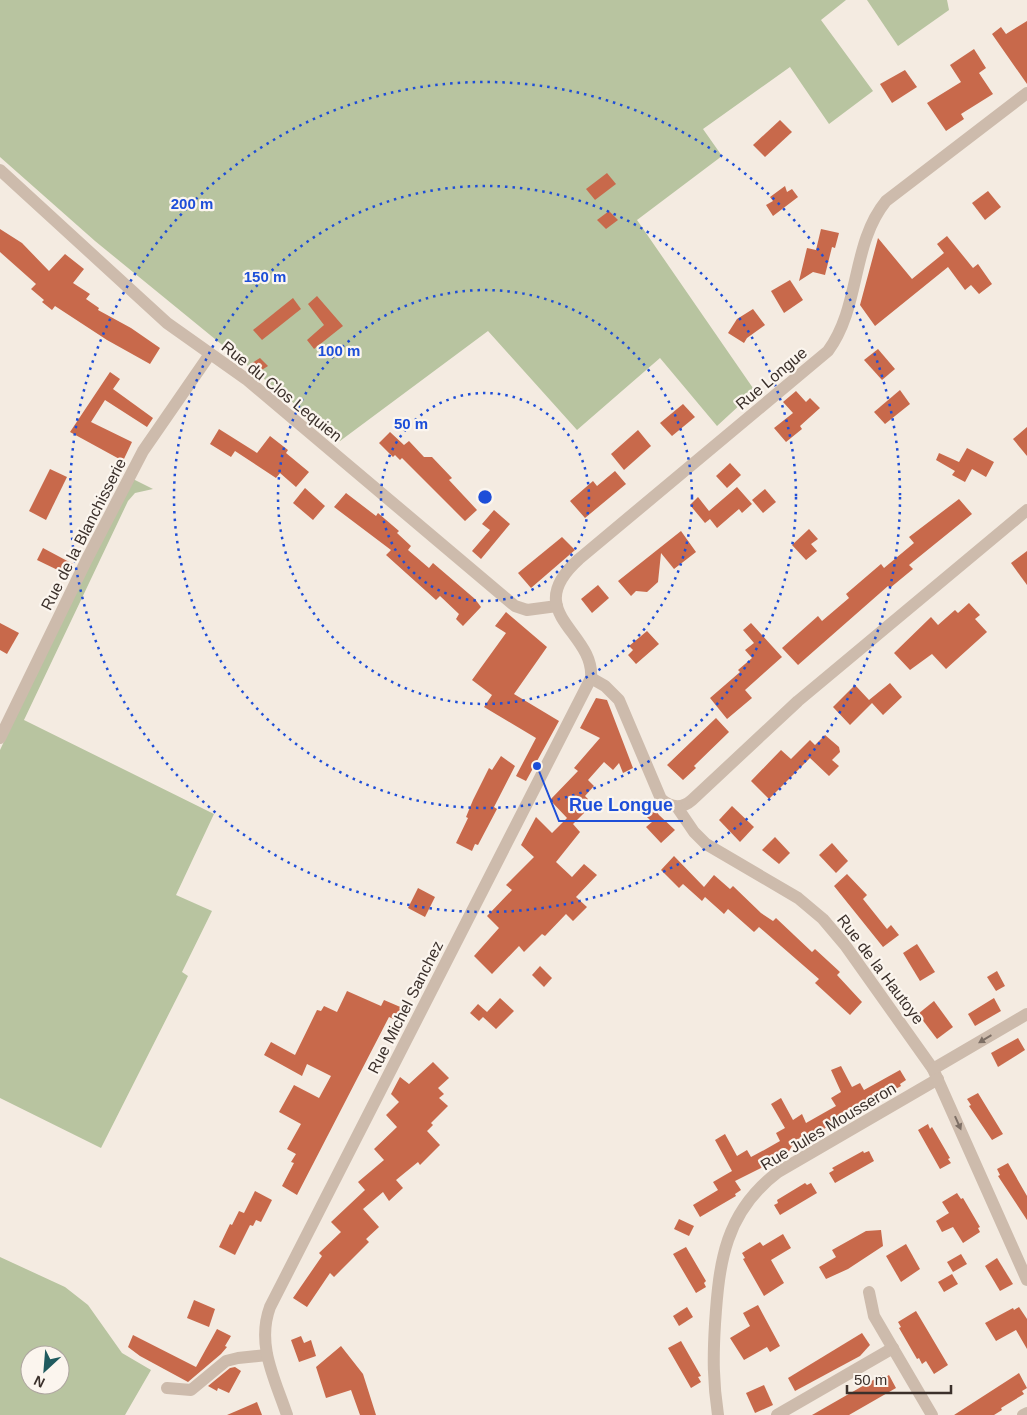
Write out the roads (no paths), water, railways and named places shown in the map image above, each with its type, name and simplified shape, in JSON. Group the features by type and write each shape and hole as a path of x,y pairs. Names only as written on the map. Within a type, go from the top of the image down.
{"street":[{"name":"Rue Longue","path":"557,606 560,584 573,564 828,350 845,320 869,233 876,215 886,201 1027,93"},
{"name":"Rue du Clos Lequien","path":"0,170 167,323 246,379 515,606 527,610 557,606"},
{"name":"Rue de la Blanchisserie","path":"0,738 87,559 147,443 210,354"},
{"path":"676,807 692,800 798,701 1027,510"},
{"path":"557,606 561,619 588,657 591,678"},
{"name":"Rue de la Hautoye","path":"591,678 605,686 615,695 658,793 665,802 676,807 694,832 706,844 775,882 806,904 823,919 845,945 936,1074 1027,1280"},
{"name":"Rue Michel Sanchez","path":"287,1415 267,1355 264,1328 273,1301 591,678"},
{"name":"Rue Jules Mousseron","path":"718,1415 712,1378 718,1280 728,1239 748,1202 761,1187 783,1170 936,1074 1027,1014"},
{"path":"869,1292 871,1310 932,1415"},
{"path":"777,1415 893,1348"},
{"path":"166,1388 191,1390 226,1361 267,1355"},
{"path":"1023,1415 1027,1413"}],"place":[{"name":"Rue Longue","path":"537,766"}]}
